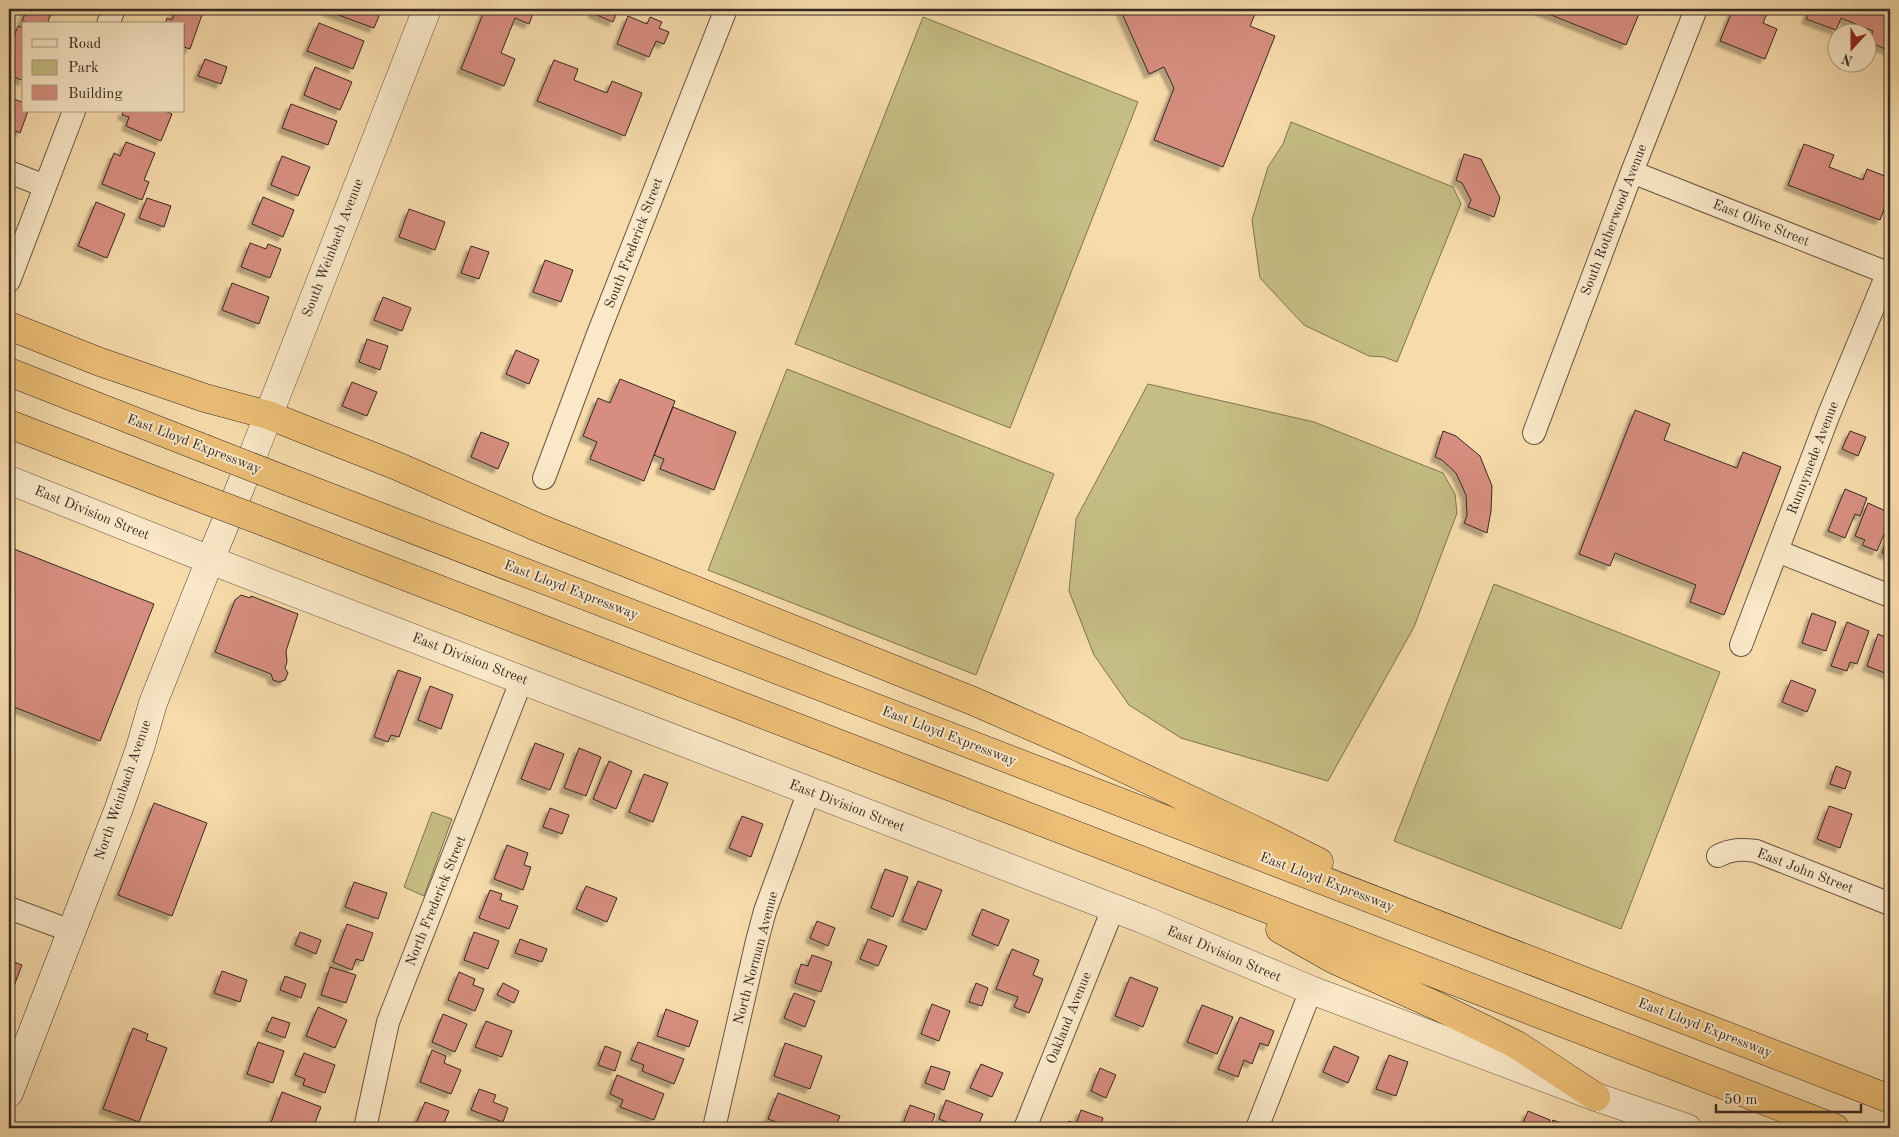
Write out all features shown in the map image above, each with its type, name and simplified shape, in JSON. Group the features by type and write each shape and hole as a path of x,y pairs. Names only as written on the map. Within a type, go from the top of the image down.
{"highway":[{"path":"9,326 100,362 205,398 268,415 397,466 539,528 703,592 1026,723 1262,833 1457,932"},
{"name":"East Lloyd Expressway","path":"9,372 1890,1099"},
{"path":"9,424 1835,1128"},
{"path":"1190,879 1335,960 1517,1045 1596,1097"}],"street":[{"path":"109,22 114,9"},
{"name":"South Weinbach Avenue","path":"240,488 426,9"},
{"name":"South Frederick Street","path":"544,478 598,334 726,9"},
{"name":"South Rotherwood Avenue","path":"1534,433 1632,172 1696,9"},
{"path":"9,281 74,112"},
{"path":"9,172 45,186"},
{"name":"East Olive Street","path":"1632,172 1889,273"},
{"name":"Runnymede Avenue","path":"1741,645 1830,414 1889,273"},
{"name":"East Division Street","path":"9,480 210,560 1113,908 1311,990 1596,1097 1687,1128"},
{"name":"North Weinbach Avenue","path":"9,1093 119,808 156,695 240,488"},
{"path":"1777,551 1890,596"},
{"name":"North Frederick Street","path":"364,1128 388,1022 522,679"},
{"name":"North Norman Avenue","path":"714,1128 765,911 809,791"},
{"name":"East John Street","path":"1718,856 1726,851 1740,849 1756,851 1890,904"},
{"path":"9,908 71,931"},
{"name":"Oakland Avenue","path":"1025,1128 1113,908"},
{"path":"1257,1128 1311,990"}],"green space":[{"path":"923,17 1138,102 1010,428 795,344"},
{"path":"1291,122 1453,187 1461,204 1397,362 1384,357 1369,356 1304,325 1260,278 1252,220 1268,167 1283,144"},
{"path":"787,369 1054,474 976,675 708,570"},
{"path":"1148,384 1314,422 1443,473 1455,494 1457,513 1414,627 1328,781 1181,738 1129,705 1094,655 1069,591 1076,519"},
{"path":"1494,584 1720,672 1621,929 1394,841"},
{"path":"432,812 452,819 424,896 404,887"}],"building":[{"path":"27,9 53,9 48,22 22,21"},
{"path":"176,9 204,9 190,49 185,47 185,22 166,22 167,18 172,20"},
{"path":"327,9 382,9 374,28 327,11"},
{"path":"485,9 535,9 529,24 515,18 501,53 515,59 504,86 461,69"},
{"path":"594,9 618,9 613,22 592,13"},
{"path":"1120,9 1257,9 1250,26 1275,36 1223,167 1154,140 1174,88 1164,67 1149,74"},
{"path":"1536,9 1641,9 1626,45"},
{"path":"1733,9 1769,9 1763,23 1777,29 1765,59 1720,41"},
{"path":"1810,9 1890,9 1890,51 1876,45 1876,22 1851,22 1841,18 1839,22 1826,22 1826,26 1806,19"},
{"path":"628,16 647,24 650,17 662,22 659,28 669,32 664,44 656,41 649,57 617,44"},
{"path":"319,23 364,41 353,69 307,51"},
{"path":"18,26 22,27 22,80 9,75 9,48"},
{"path":"205,59 227,67 221,84 198,76"},
{"path":"554,60 578,69 574,80 607,93 612,81 642,93 625,136 537,101"},
{"path":"315,67 352,82 340,110 304,95"},
{"path":"9,97 22,102 22,112 28,112 20,133 9,128"},
{"path":"291,104 337,121 328,145 282,128"},
{"path":"123,112 167,112 172,114 161,141 126,126 129,117 122,115"},
{"path":"126,142 155,153 144,180 149,182 142,200 102,184 114,153 120,156"},
{"path":"1804,144 1834,155 1829,167 1863,180 1867,169 1890,178 1890,194 1880,220 1788,185"},
{"path":"1464,154 1481,159 1500,198 1494,217 1468,207 1471,200 1462,183 1456,180"},
{"path":"282,156 310,167 298,196 271,185"},
{"path":"263,197 294,210 283,237 252,224"},
{"path":"147,198 171,206 164,227 139,218"},
{"path":"96,202 125,214 107,258 78,246"},
{"path":"409,209 445,222 435,250 399,237"},
{"path":"250,243 266,249 268,244 281,249 270,278 241,267"},
{"path":"471,246 489,252 479,279 461,273"},
{"path":"545,260 573,270 561,302 533,292"},
{"path":"232,283 269,297 259,324 222,310"},
{"path":"383,297 411,308 402,331 374,320"},
{"path":"367,339 388,346 380,370 359,362"},
{"path":"516,350 539,360 529,384 506,374"},
{"path":"620,379 675,401 644,481 590,459 597,442 583,436 598,398 610,403"},
{"path":"352,382 377,392 367,416 342,406"},
{"path":"673,407 736,432 714,490 660,469 664,459 654,455"},
{"path":"1635,410 1670,424 1664,440 1737,468 1743,452 1781,467 1724,615 1690,602 1696,585 1615,553 1610,566 1579,554"},
{"path":"1443,431 1456,436 1480,456 1492,486 1491,511 1487,533 1464,523 1467,516 1466,495 1456,473 1442,460 1435,457"},
{"path":"1850,431 1866,437 1858,456 1842,449"},
{"path":"481,432 509,443 498,469 471,457"},
{"path":"1845,489 1867,498 1860,516 1855,514 1845,538 1828,531"},
{"path":"1868,503 1890,513 1890,520 1877,551 1862,545 1865,540 1855,536"},
{"path":"1890,531 1890,556 1882,553"},
{"path":"9,547 154,604 100,741 9,705"},
{"path":"241,595 250,598 251,596 298,614 286,651 287,662 285,668 288,673 285,680 279,682 273,680 271,674 215,652 235,600"},
{"path":"1812,613 1836,622 1826,651 1802,643"},
{"path":"1847,622 1869,631 1857,664 1850,662 1847,671 1831,666"},
{"path":"1878,634 1890,639 1890,675 1867,666"},
{"path":"398,670 421,678 399,737 391,735 388,742 374,737"},
{"path":"1791,680 1816,690 1807,712 1782,702"},
{"path":"430,686 453,695 441,729 418,720"},
{"path":"535,743 564,754 550,790 521,779"},
{"path":"579,748 601,757 586,796 564,788"},
{"path":"609,761 632,771 616,809 593,799"},
{"path":"1836,766 1851,772 1845,789 1830,784"},
{"path":"644,774 668,783 653,822 629,812"},
{"path":"154,803 207,823 172,916 118,895"},
{"path":"1829,806 1852,814 1840,848 1817,839"},
{"path":"550,808 569,815 562,834 543,827"},
{"path":"742,816 763,824 751,857 729,848"},
{"path":"507,845 528,853 524,865 531,867 523,890 494,879"},
{"path":"885,869 908,877 893,917 871,908"},
{"path":"918,881 942,890 926,930 902,921"},
{"path":"354,882 387,893 378,919 345,907"},
{"path":"586,886 617,898 607,922 576,909"},
{"path":"490,890 502,894 500,900 518,906 509,929 479,918"},
{"path":"982,909 1009,920 998,946 972,935"},
{"path":"817,921 835,928 828,946 810,938"},
{"path":"347,924 373,933 363,961 356,959 352,970 333,962"},
{"path":"300,932 321,940 316,954 295,945"},
{"path":"474,932 499,941 488,969 464,960"},
{"path":"520,939 547,949 542,962 515,953"},
{"path":"868,939 887,946 878,966 860,959"},
{"path":"1012,949 1039,960 1033,975 1043,979 1029,1013 1014,1007 1018,997 996,989"},
{"path":"812,955 832,962 821,992 795,983 801,964 808,966"},
{"path":"9,960 22,965 9,999"},
{"path":"330,967 356,975 346,1003 321,995"},
{"path":"222,971 247,980 240,1002 214,993"},
{"path":"459,972 475,979 473,985 484,989 475,1011 448,1000"},
{"path":"285,976 306,984 301,998 280,990"},
{"path":"1130,977 1158,988 1143,1027 1115,1016"},
{"path":"503,983 519,991 514,1003 497,995"},
{"path":"976,983 988,988 982,1006 969,1002"},
{"path":"794,993 815,1001 805,1027 784,1018"},
{"path":"932,1004 950,1011 939,1041 921,1034"},
{"path":"1202,1005 1233,1017 1217,1054 1187,1042"},
{"path":"318,1007 347,1020 335,1048 306,1036"},
{"path":"666,1009 698,1021 689,1047 657,1036"},
{"path":"443,1014 467,1024 455,1052 432,1042"},
{"path":"272,1017 290,1023 285,1038 266,1031"},
{"path":"1240,1017 1274,1031 1268,1046 1260,1043 1252,1064 1244,1060 1238,1077 1218,1069"},
{"path":"486,1021 512,1031 502,1057 475,1047"},
{"path":"133,1028 148,1034 146,1040 167,1048 139,1122 103,1109"},
{"path":"258,1042 284,1051 273,1083 247,1074"},
{"path":"638,1042 684,1059 674,1084 642,1071 644,1065 631,1060"},
{"path":"785,1043 822,1056 810,1089 774,1076"},
{"path":"605,1046 621,1052 615,1071 598,1065"},
{"path":"1334,1046 1359,1057 1348,1083 1323,1072"},
{"path":"432,1050 446,1056 444,1063 461,1070 451,1094 420,1082"},
{"path":"304,1053 335,1065 325,1093 303,1085 305,1079 295,1075"},
{"path":"1389,1055 1408,1062 1396,1096 1376,1089"},
{"path":"981,1064 1003,1073 992,1097 970,1088"},
{"path":"931,1066 950,1072 944,1090 925,1083"},
{"path":"1100,1068 1116,1075 1106,1098 1091,1091"},
{"path":"617,1075 664,1094 654,1120 620,1107 623,1100 610,1094"},
{"path":"479,1089 496,1095 493,1102 508,1108 503,1122 471,1110"},
{"path":"282,1092 321,1107 313,1128 269,1128"},
{"path":"778,1093 840,1116 835,1128 793,1128 768,1119"},
{"path":"946,1100 983,1114 977,1128 947,1128 949,1123 939,1119"},
{"path":"425,1102 449,1111 442,1128 414,1128"},
{"path":"910,1105 935,1114 930,1128 902,1127"},
{"path":"1081,1110 1103,1118 1100,1128 1066,1128 1069,1121 1076,1124"},
{"path":"1528,1111 1550,1120 1547,1128 1521,1128"},
{"path":"1553,1120 1573,1128 1550,1128"}]}
